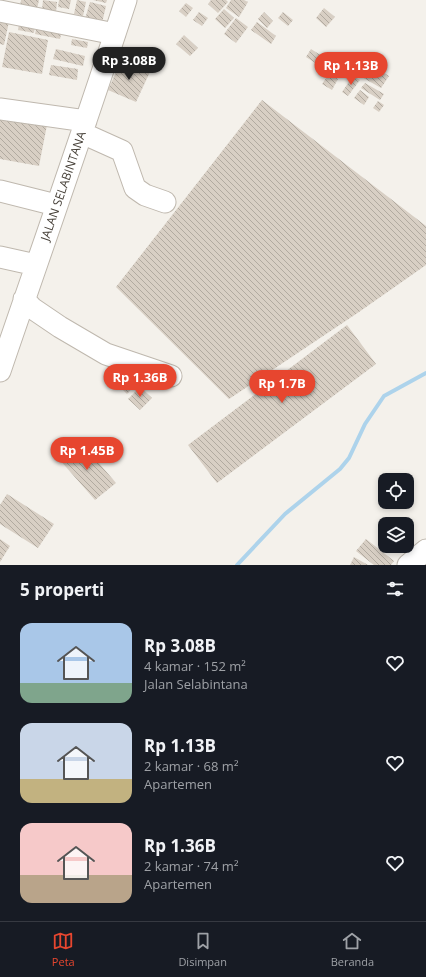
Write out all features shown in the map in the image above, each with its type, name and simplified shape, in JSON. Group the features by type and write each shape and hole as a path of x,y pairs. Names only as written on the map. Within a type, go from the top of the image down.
{"street":[{"name":"JALAN SELABINTANA","path":"0,371 8,320 24,299 84,127 126,0"},
{"path":"0,10 115,34"},
{"path":"0,109 84,127 122,151 135,188 145,195 165,202"},
{"path":"0,192 56,204"},
{"path":"0,257 36,265"},
{"path":"24,299 32,308 60,327 106,354 171,376"},
{"path":"408,565 426,550"}],"building":[{"path":"21,0 39,0 37,9 20,7"},
{"path":"43,0 57,2 56,12 42,10"},
{"path":"59,0 71,0 69,9 58,7"},
{"path":"77,0 86,2 83,16 74,14"},
{"path":"93,0 107,0 106,3"},
{"path":"211,0 226,0 228,2 218,13 208,4"},
{"path":"231,0 244,0 248,2 239,17 226,8"},
{"path":"90,2 106,6 102,23 85,19"},
{"path":"186,3 193,8 186,17 179,11"},
{"path":"324,8 335,17 326,27 316,18"},
{"path":"224,9 234,18 225,28 215,19"},
{"path":"199,12 208,18 202,26 193,20"},
{"path":"264,12 273,21 267,28 258,19"},
{"path":"283,12 293,20 288,26 278,18"},
{"path":"0,14 10,17 4,45 0,44"},
{"path":"20,17 36,20 34,33 18,30"},
{"path":"236,18 248,27 236,43 224,34"},
{"path":"38,20 63,25 60,39 35,34"},
{"path":"257,22 276,36 271,44 251,30"},
{"path":"9,32 48,40 42,74 2,67"},
{"path":"184,35 198,48 190,56 176,44"},
{"path":"72,39 88,42 87,48 71,45"},
{"path":"56,49 85,56 83,66 53,59"},
{"path":"311,49 325,58 320,66 306,57"},
{"path":"151,57 163,62 161,68 149,63"},
{"path":"122,59 150,72 136,102 108,90"},
{"path":"368,63 389,76 381,88 360,76"},
{"path":"51,65 78,69 77,80 49,75"},
{"path":"329,74 338,79 332,90 322,84"},
{"path":"353,76 360,80 348,96 342,92"},
{"path":"365,83 384,94 380,100 361,88"},
{"path":"360,90 369,97 364,105 354,98"},
{"path":"262,100 426,226 426,265 229,399 116,287"},
{"path":"378,101 384,105 379,112 373,108"},
{"path":"0,116 47,125 39,166 0,159"},
{"path":"347,325 376,364 217,483 188,445"},
{"path":"131,369 141,379 127,394 117,384"},
{"path":"140,387 152,398 140,410 128,399"},
{"path":"80,441 116,483 95,500 59,459"},
{"path":"7,494 54,524 38,548 0,524 0,505"},
{"path":"0,539 10,546 0,562"},
{"path":"366,539 378,548 378,553 384,553 394,561 391,565 374,565 356,551"},
{"path":"354,557 368,565 350,565"}],"waterway":[{"path":"237,565 285,514 340,469 349,458 365,424 384,396 426,373"}]}
